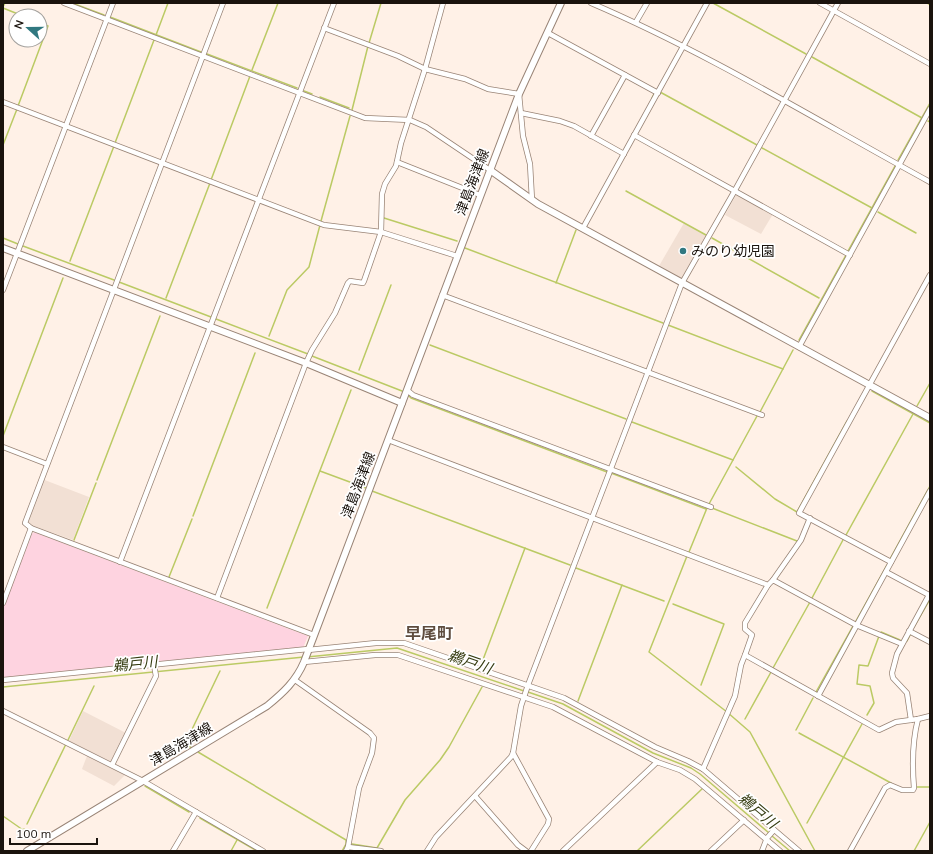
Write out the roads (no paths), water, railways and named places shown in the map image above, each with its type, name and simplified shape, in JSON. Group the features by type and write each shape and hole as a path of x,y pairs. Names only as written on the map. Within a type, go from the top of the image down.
{"main road":[{"name":"津島海津線","path":"27,851 267,706 279,697 295,680 304,662 510,116 561,3"},
{"path":"490,170 532,200 930,418"},
{"path":"3,248 306,363 402,403"}],"street":[{"path":"64,3 365,118 410,120 426,127 490,170"},
{"path":"3,290 113,3"},
{"path":"223,3 25,523 31,528 314,635"},
{"path":"120,562 334,3"},
{"path":"217,598 312,350 335,312 348,282 362,283 364,281 381,232 382,194 397,162 401,143 410,120 443,3"},
{"path":"591,3 636,22 683,46 930,182"},
{"path":"636,22 646,3"},
{"path":"583,228 707,3"},
{"path":"820,3 930,64"},
{"path":"427,851 436,837 511,757 513,753 521,706 524,697 591,518 682,283 838,3"},
{"path":"324,28 398,56 425,69 465,79 488,89 519,94 522,136 530,164 532,200"},
{"path":"548,33 658,93"},
{"path":"590,136 625,75"},
{"path":"3,102 324,225 381,232 457,256"},
{"path":"800,347 930,109"},
{"path":"510,116 521,115 560,121 574,126 624,154"},
{"path":"634,135 734,192 850,255"},
{"path":"397,162 480,195"},
{"path":"891,562 799,513 930,275"},
{"path":"442,295 762,415"},
{"path":"407,390 412,395 609,471 711,507"},
{"path":"388,440 768,585"},
{"path":"3,447 47,464"},
{"path":"818,696 930,491"},
{"path":"702,769 735,696 741,665 752,635 745,628 745,622 768,585 800,540 810,518"},
{"path":"3,603 31,528"},
{"path":"886,572 929,596 902,644 894,662 893,678 907,693 911,720"},
{"path":"773,580 856,626 902,644"},
{"path":"910,631 930,642"},
{"path":"3,680 398,642 564,698 655,747 688,761 702,769 799,851"},
{"path":"304,662 375,655 398,655 560,710 657,762 680,770 695,779 780,851"},
{"path":"745,655 879,730 896,722 930,716"},
{"path":"112,765 155,675 154,666"},
{"path":"295,680 370,733 374,738 372,753 359,788 347,849 381,851"},
{"path":"3,711 143,781 263,851"},
{"path":"850,851 885,788 890,785 907,791 913,790 912,750 918,719"},
{"path":"513,753 549,820 531,851"},
{"path":"562,851 657,762"},
{"path":"475,796 518,845 526,851"},
{"path":"173,851 196,812"},
{"path":"711,851 744,820"},
{"path":"762,851 767,839 774,830"}],"waterway":[{"path":"3,7 5,3"},
{"path":"72,3 104,15"},
{"path":"156,35 168,3"},
{"path":"252,70 278,3"},
{"path":"369,43 381,3"},
{"path":"713,3 806,54"},
{"path":"3,8 8,10"},
{"path":"110,17 201,52"},
{"path":"115,143 154,40"},
{"path":"352,110 368,46"},
{"path":"18,106 40,48"},
{"path":"207,54 297,88"},
{"path":"812,57 922,118"},
{"path":"211,180 250,76"},
{"path":"304,91 312,94"},
{"path":"660,92 757,145"},
{"path":"652,98 654,94"},
{"path":"320,97 349,108"},
{"path":"898,160 930,103"},
{"path":"3,145 17,109"},
{"path":"321,221 350,116"},
{"path":"70,261 114,146"},
{"path":"762,148 872,208"},
{"path":"848,251 895,166"},
{"path":"166,298 210,183"},
{"path":"626,191 706,235"},
{"path":"878,212 916,233"},
{"path":"384,218 457,241"},
{"path":"269,336 287,290 309,267 320,225"},
{"path":"556,283 576,230"},
{"path":"3,238 18,244"},
{"path":"712,238 819,298"},
{"path":"23,246 114,280"},
{"path":"465,248 663,323"},
{"path":"799,340 846,255"},
{"path":"3,436 63,278"},
{"path":"119,282 211,317"},
{"path":"359,370 391,285"},
{"path":"97,480 160,316"},
{"path":"216,319 308,354"},
{"path":"668,325 783,369"},
{"path":"430,345 626,419"},
{"path":"760,412 793,350"},
{"path":"193,516 255,353"},
{"path":"312,356 402,391"},
{"path":"917,406 930,383"},
{"path":"267,608 351,390"},
{"path":"872,391 930,423"},
{"path":"408,395 411,398 607,472"},
{"path":"846,535 913,414"},
{"path":"709,504 757,416"},
{"path":"736,467 775,499 797,512 847,421"},
{"path":"632,422 733,460"},
{"path":"320,471 366,488"},
{"path":"611,473 706,509"},
{"path":"74,540 96,483"},
{"path":"890,559 930,486"},
{"path":"372,491 570,565"},
{"path":"689,552 707,508"},
{"path":"712,508 797,541"},
{"path":"169,577 192,519"},
{"path":"812,598 844,538"},
{"path":"481,665 525,548"},
{"path":"687,556 649,652 727,712 750,732 815,851"},
{"path":"856,621 887,565"},
{"path":"576,568 664,601"},
{"path":"578,701 622,585"},
{"path":"914,627 929,601"},
{"path":"773,668 810,602"},
{"path":"673,604 724,624 701,685"},
{"path":"816,692 853,626"},
{"path":"881,632 900,640"},
{"path":"907,641 910,635"},
{"path":"867,715 874,703 870,686 857,684 859,665 868,666 879,636"},
{"name":"鵜戸川","path":"307,657 397,648 524,691"},
{"name":"鵜戸川","path":"3,687 304,657"},
{"path":"192,748 185,744 220,671"},
{"path":"745,719 771,672"},
{"path":"68,740 94,686"},
{"path":"352,844 377,848 405,800 440,760 449,747 482,687"},
{"name":"鵜戸川","path":"528,692 563,704 653,753 691,768 769,833"},
{"path":"796,730 813,698"},
{"path":"807,823 862,724"},
{"path":"799,733 891,783"},
{"path":"27,824 66,744"},
{"path":"198,752 346,840 346,844 342,851"},
{"path":"145,786 189,812"},
{"path":"917,787 930,787"},
{"path":"637,851 703,788"},
{"path":"3,816 23,830 24,829"},
{"path":"200,818 257,851"},
{"path":"914,851 930,822"},
{"name":"鵜戸川","path":"772,836 790,851"},
{"path":"231,851 237,840"}],"place":[{"name":"みのり幼児園","path":"683,251"}],"district":[{"name":"早尾町","path":"429,633"}]}
